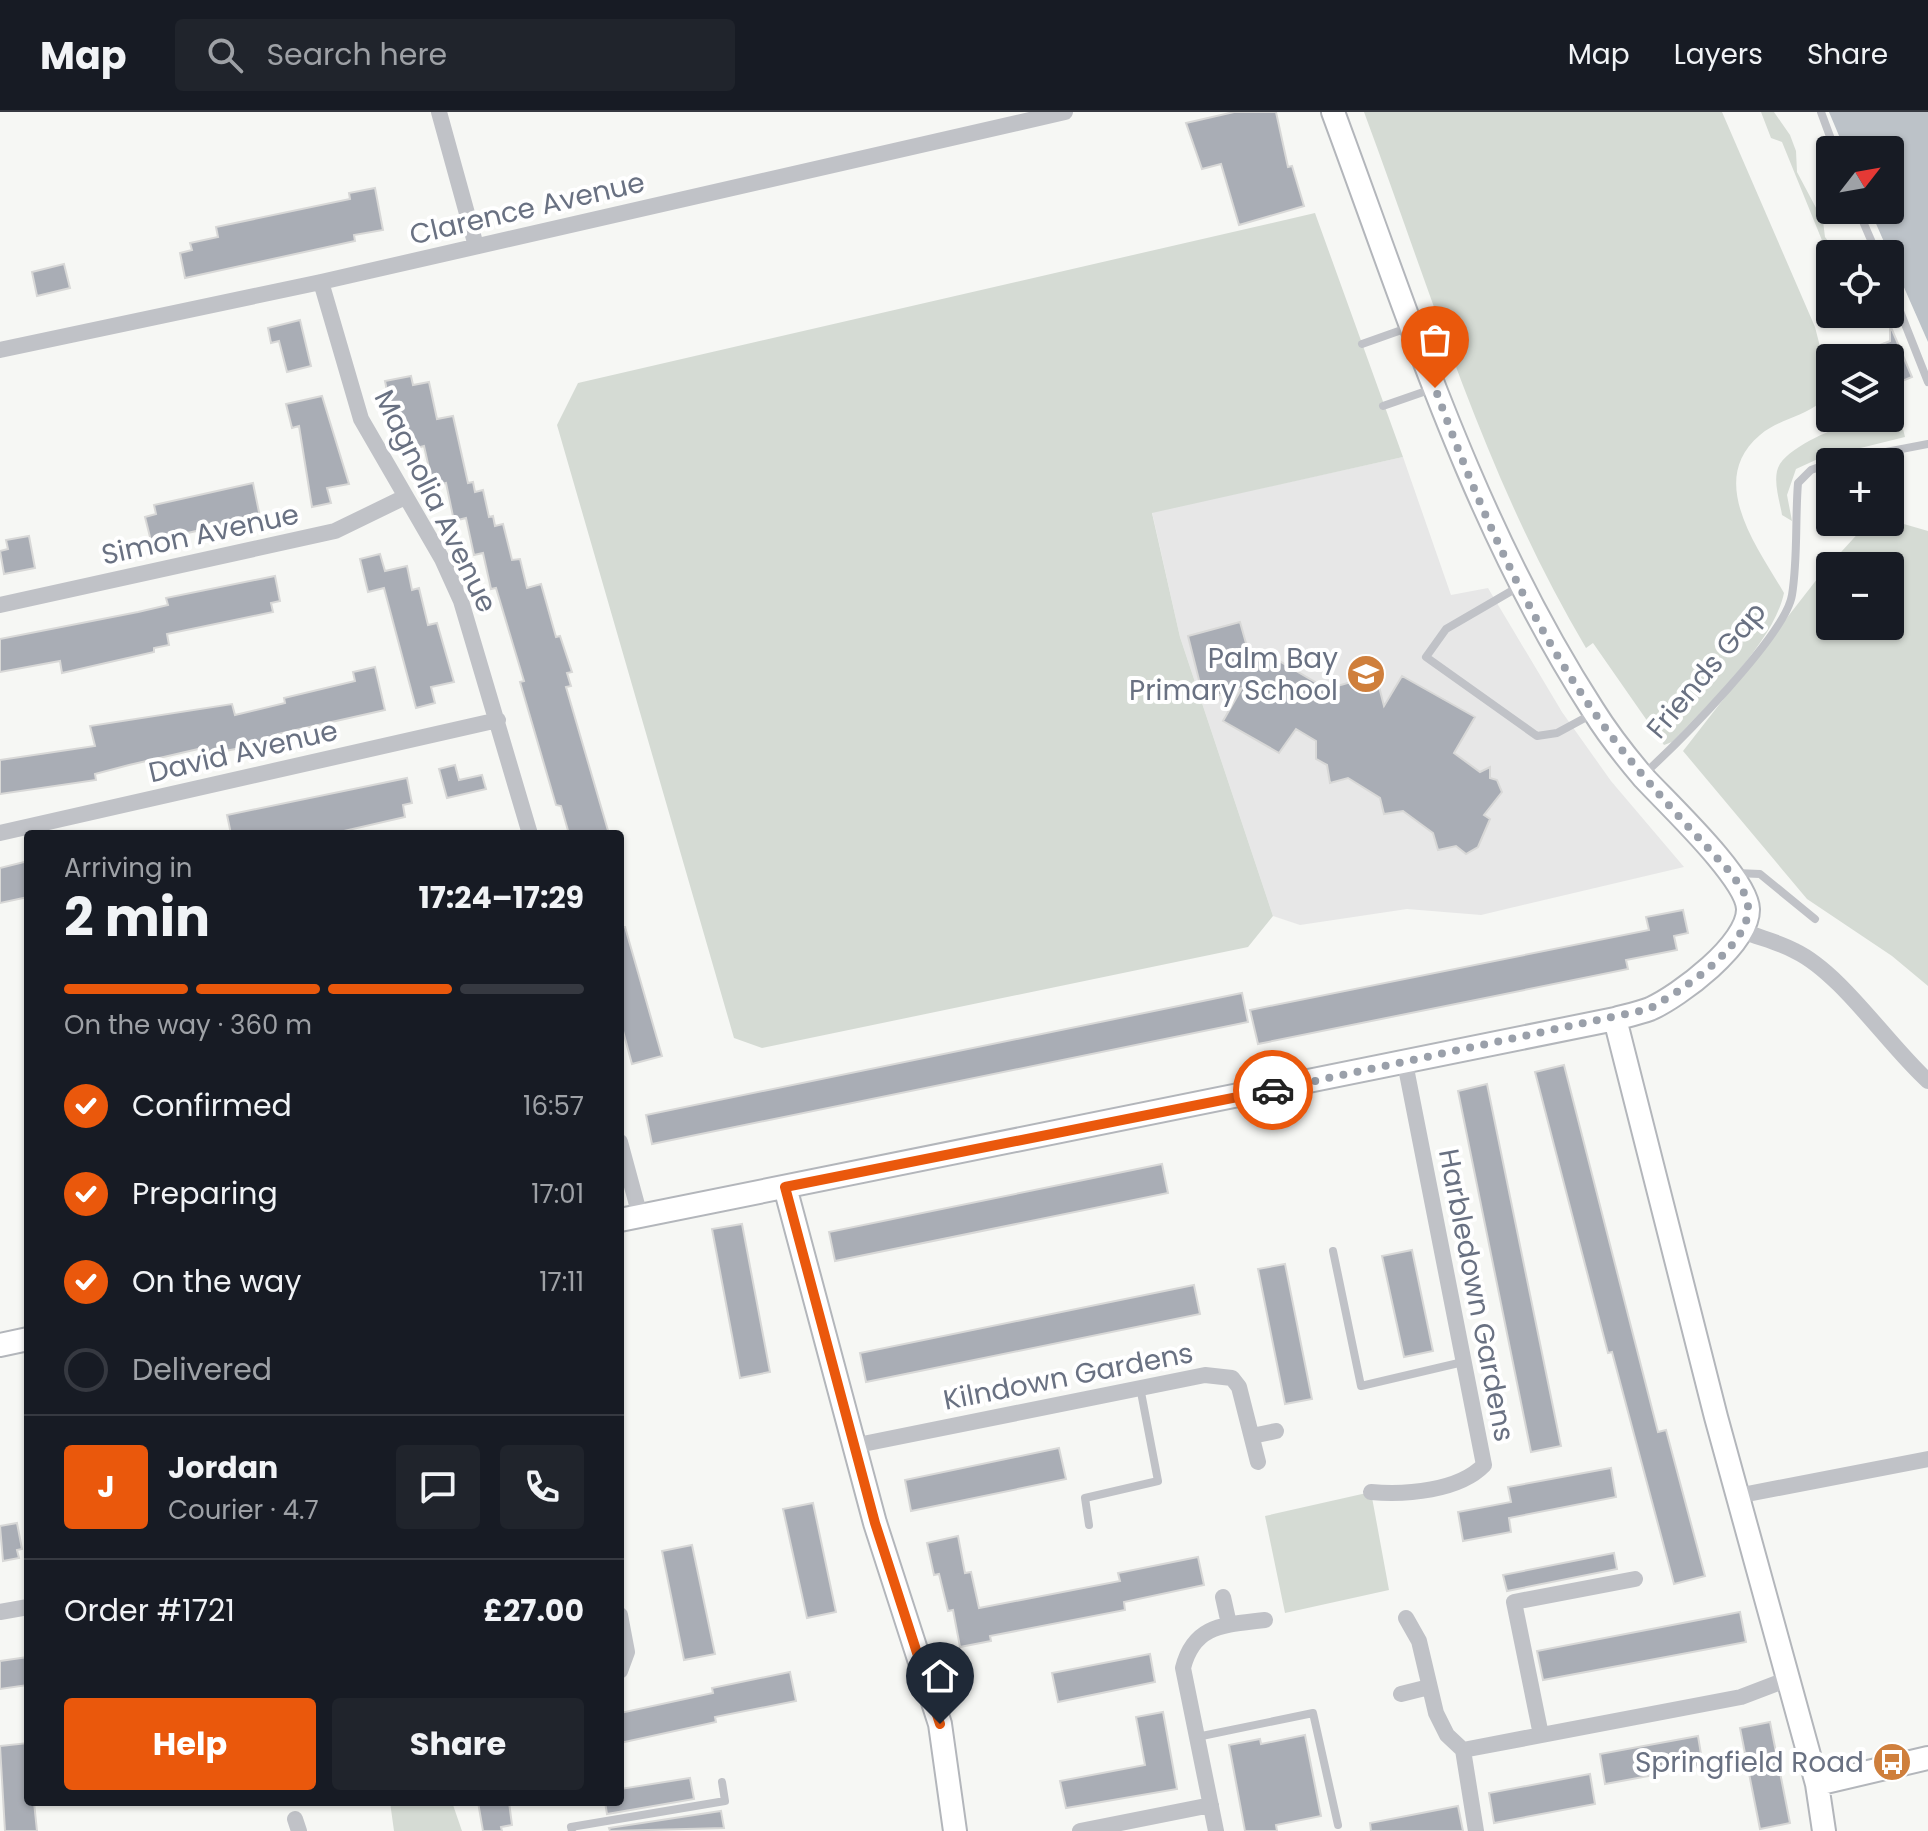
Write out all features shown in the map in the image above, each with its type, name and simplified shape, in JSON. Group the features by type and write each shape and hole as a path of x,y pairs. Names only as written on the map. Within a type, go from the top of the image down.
{"main road":[{"path":"630,1218 1615,1019 1649,1009 1682,990 1717,960 1743,931 1749,912 1746,895 1731,873 1642,775 1594,713 1494,536 1435,388 1333,112"},
{"path":"1615,1019 1737,1496 1817,1784 1824,1831"},
{"path":"785,1187 853,1446 940,1724 955,1831"},
{"path":"0,1345 24,1340"},
{"path":"1817,1784 1928,1758"}],"street":[{"path":"439,112 476,246"},
{"name":"Clarence Avenue","path":"0,350 321,282 1065,112"},
{"name":"Magnolia Avenue","path":"321,282 361,419 442,559 461,601 529,830"},
{"name":"Simon Avenue","path":"0,605 335,531 405,497"},
{"name":"David Avenue","path":"0,833 498,720"},
{"path":"1743,931 1795,950 1823,970 1898,1054 1928,1081"},
{"name":"Harbledown Gardens","path":"1371,1492 1396,1495 1471,1478 1484,1465 1405,1063"},
{"path":"624,1172 630,1218"},
{"name":"Kilndown Gardens","path":"853,1446 1205,1375 1232,1378 1239,1387 1258,1462"},
{"path":"1252,1436 1276,1431"},
{"path":"1737,1496 1928,1459"},
{"path":"1541,1735 1514,1602 1635,1579"},
{"path":"1223,1597 1229,1624"},
{"path":"0,1612 24,1608"},
{"path":"1406,1618 1419,1641 1429,1687 1447,1735 1463,1750 1476,1831"},
{"path":"1216,1831 1183,1668 1188,1648 1197,1636 1229,1624 1265,1620"},
{"path":"624,1636 627,1652 624,1660"},
{"path":"1463,1750 1741,1697 1788,1679"},
{"path":"1401,1694 1429,1687"},
{"path":"1082,1831 1211,1805"}],"lane":[{"path":"1821,112 1830,136"},
{"path":"1904,321 1928,382"},
{"path":"1362,344 1412,326"},
{"path":"1383,406 1435,388"},
{"name":"Friends Gap","path":"1904,448 1928,444"},
{"name":"Friends Gap","path":"1642,775 1709,708 1752,659 1782,616 1792,598 1798,483 1816,468"},
{"path":"1521,586 1446,629 1426,657 1537,736 1557,733 1594,713"},
{"path":"1731,873 1760,874 1815,919"},
{"path":"1333,1251 1361,1386 1463,1362"},
{"path":"1089,1525 1085,1498 1158,1481 1140,1386"},
{"path":"1197,1737 1313,1713 1338,1825"},
{"path":"572,1831 571,1827 725,1801 722,1782"}],"shaded area":[{"path":"1364,112 1722,112 1815,327 1819,344 1816,344 1816,405 1760,435 1744,453 1737,473 1737,494 1742,515 1784,593 1778,612 1753,652 1672,742 1664,745 1593,643 1586,648 1551,585 1490,453"},
{"path":"1761,112 1774,112 1790,135 1796,151 1797,172 1816,208 1816,224 1823,224 1827,240 1822,240 1782,142 1771,138"},
{"path":"1829,112 1928,112 1928,342 1904,287 1904,240 1883,240 1876,224 1904,224 1904,136 1839,136"},
{"path":"1315,213 1403,457 1152,513 1180,637 1273,916 1248,947 762,1048 734,1038 557,425 578,383"},
{"path":"1830,432 1904,432 1905,437 1860,448 1816,448 1816,460 1796,469 1787,495 1792,521 1782,515 1777,471 1788,455"},
{"name":"Palm Bay Primary School","path":"1403,457 1451,595 1488,588 1562,712 1611,781 1684,867 1481,915 1407,909 1300,925 1273,916 1180,637 1152,512"},
{"path":"1904,524 1928,531 1928,986 1892,956 1807,899 1683,751 1816,580 1816,640 1904,640 1904,552 1841,552 1856,536 1904,536"},
{"path":"1371,1492 1389,1590 1285,1613 1265,1516"},
{"path":"391,1806 453,1806 462,1831 394,1831"}],"building":[{"path":"1234,112 1276,112 1288,167 1292,166 1304,206 1239,225 1221,164 1202,169 1186,123"},
{"path":"375,188 383,230 354,235 355,241 185,278 180,253 192,250 190,243 218,237 216,227 350,199 349,193"},
{"path":"64,264 70,288 37,296 32,272"},
{"path":"300,320 311,366 287,372 279,341 271,343 268,328"},
{"path":"1891,328 1898,344 1882,344 1890,341"},
{"path":"1904,358 1912,377 1904,380"},
{"path":"411,376 413,385 429,382 437,419 453,416 468,483 473,482 475,492 483,490 489,517 493,516 495,526 503,524 512,560 520,559 527,588 541,584 556,637 560,636 572,672 567,673 571,686 566,687 608,830 568,830 561,806 556,805 520,682 524,681 496,588 491,589 483,553 474,555 466,518 454,521 446,483 433,486 424,446 409,450 401,413 392,415 385,381"},
{"path":"322,396 349,484 327,488 331,503 312,507 299,426 292,428 286,404"},
{"path":"253,483 260,517 151,541 145,517 156,514 154,505"},
{"path":"29,536 35,568 4,574 0,551 8,549 6,540"},
{"path":"380,554 385,571 407,566 412,590 419,588 428,625 437,623 454,682 431,687 435,703 416,708 384,588 368,592 360,559"},
{"path":"275,576 280,601 271,603 273,612 167,634 169,645 154,648 154,652 62,673 60,661 0,672 0,639 138,612 168,605 166,598"},
{"path":"1240,622 1253,668 1264,652 1327,689 1365,678 1377,679 1384,706 1402,676 1475,717 1454,753 1480,772 1490,767 1490,778 1497,780 1502,792 1484,815 1490,819 1478,847 1466,854 1456,846 1438,850 1433,833 1403,811 1384,814 1380,798 1348,778 1330,783 1327,765 1316,759 1316,741 1296,729 1279,753 1223,721 1242,688 1204,700 1188,636"},
{"path":"375,667 385,710 278,734 279,739 246,747 209,754 207,747 129,765 95,774 96,780 0,794 0,760 95,746 90,726 232,704 235,715 285,703 284,698 355,681 353,672"},
{"path":"455,765 459,780 482,775 486,789 447,798 439,769"},
{"path":"407,778 412,803 403,805 405,817 348,830 230,830 227,815"},
{"path":"24,862 24,898 0,903 0,868"},
{"path":"1683,910 1688,933 1674,936 1677,950 1626,960 1628,969 1258,1044 1250,1010 1649,930 1646,917"},
{"path":"624,927 662,1056 632,1064 624,1035"},
{"path":"1242,993 1248,1022 652,1144 646,1115"},
{"path":"1564,1065 1658,1432 1666,1430 1705,1576 1674,1584 1612,1352 1608,1353 1535,1072"},
{"path":"1487,1084 1561,1446 1531,1452 1458,1091"},
{"path":"1162,1164 1168,1193 835,1261 829,1232"},
{"path":"742,1224 770,1372 740,1378 712,1229"},
{"path":"1412,1250 1433,1351 1404,1357 1382,1256"},
{"path":"1285,1264 1312,1399 1285,1404 1258,1269"},
{"path":"1194,1285 1200,1314 866,1382 860,1353"},
{"path":"1059,1448 1066,1479 911,1511 905,1480"},
{"path":"1611,1468 1616,1497 1509,1518 1511,1532 1463,1541 1458,1512 1511,1502 1508,1487"},
{"path":"813,1503 836,1612 807,1618 783,1509"},
{"path":"17,1523 22,1549 17,1550 19,1558 3,1561 0,1526"},
{"path":"958,1536 965,1573 971,1572 979,1608 1120,1581 1118,1573 1198,1557 1204,1585 1124,1602 1125,1610 990,1636 991,1641 960,1647 953,1610 948,1611 939,1574 934,1575 927,1543"},
{"path":"692,1545 715,1654 684,1660 662,1551"},
{"path":"1614,1553 1617,1569 1507,1591 1503,1575"},
{"path":"1740,1612 1746,1642 1543,1680 1537,1651"},
{"path":"1150,1654 1155,1682 1058,1702 1052,1673"},
{"path":"24,1658 24,1686 0,1689 0,1661"},
{"path":"790,1672 796,1701 715,1717 716,1722 624,1742 624,1712 713,1693 712,1688"},
{"path":"1163,1712 1177,1789 1066,1808 1060,1781 1145,1765 1136,1717"},
{"path":"1770,1722 1790,1823 1760,1829 1740,1728"},
{"path":"1305,1735 1321,1816 1276,1825 1277,1831 1245,1831 1229,1745 1260,1739 1261,1744"},
{"path":"1698,1736 1703,1766 1605,1784 1600,1754"},
{"path":"24,1743 24,1806 34,1806 37,1831 5,1831 0,1746"},
{"path":"1590,1774 1595,1804 1494,1823 1489,1793"},
{"path":"690,1778 694,1799 607,1814 606,1806 624,1806 624,1788"},
{"path":"479,1806 510,1806 512,1825 501,1827 502,1831 483,1831"},
{"path":"1458,1806 1463,1831 1371,1831 1370,1823"},
{"path":"721,1811 724,1828 610,1831 609,1828"}],"way so far":[{"path":"1273,1090 1615,1019 1649,1009 1682,990 1717,960 1743,931 1749,912 1746,895 1731,873 1642,775 1594,713 1565,665 1494,536 1435,388"}],"place":[{"name":"Palm Bay Primary School","path":"1366,674"},
{"name":"Springfield Road","path":"1892,1762"}],"route":[{"path":"940,1724 875,1523 785,1187 1273,1090"}]}
